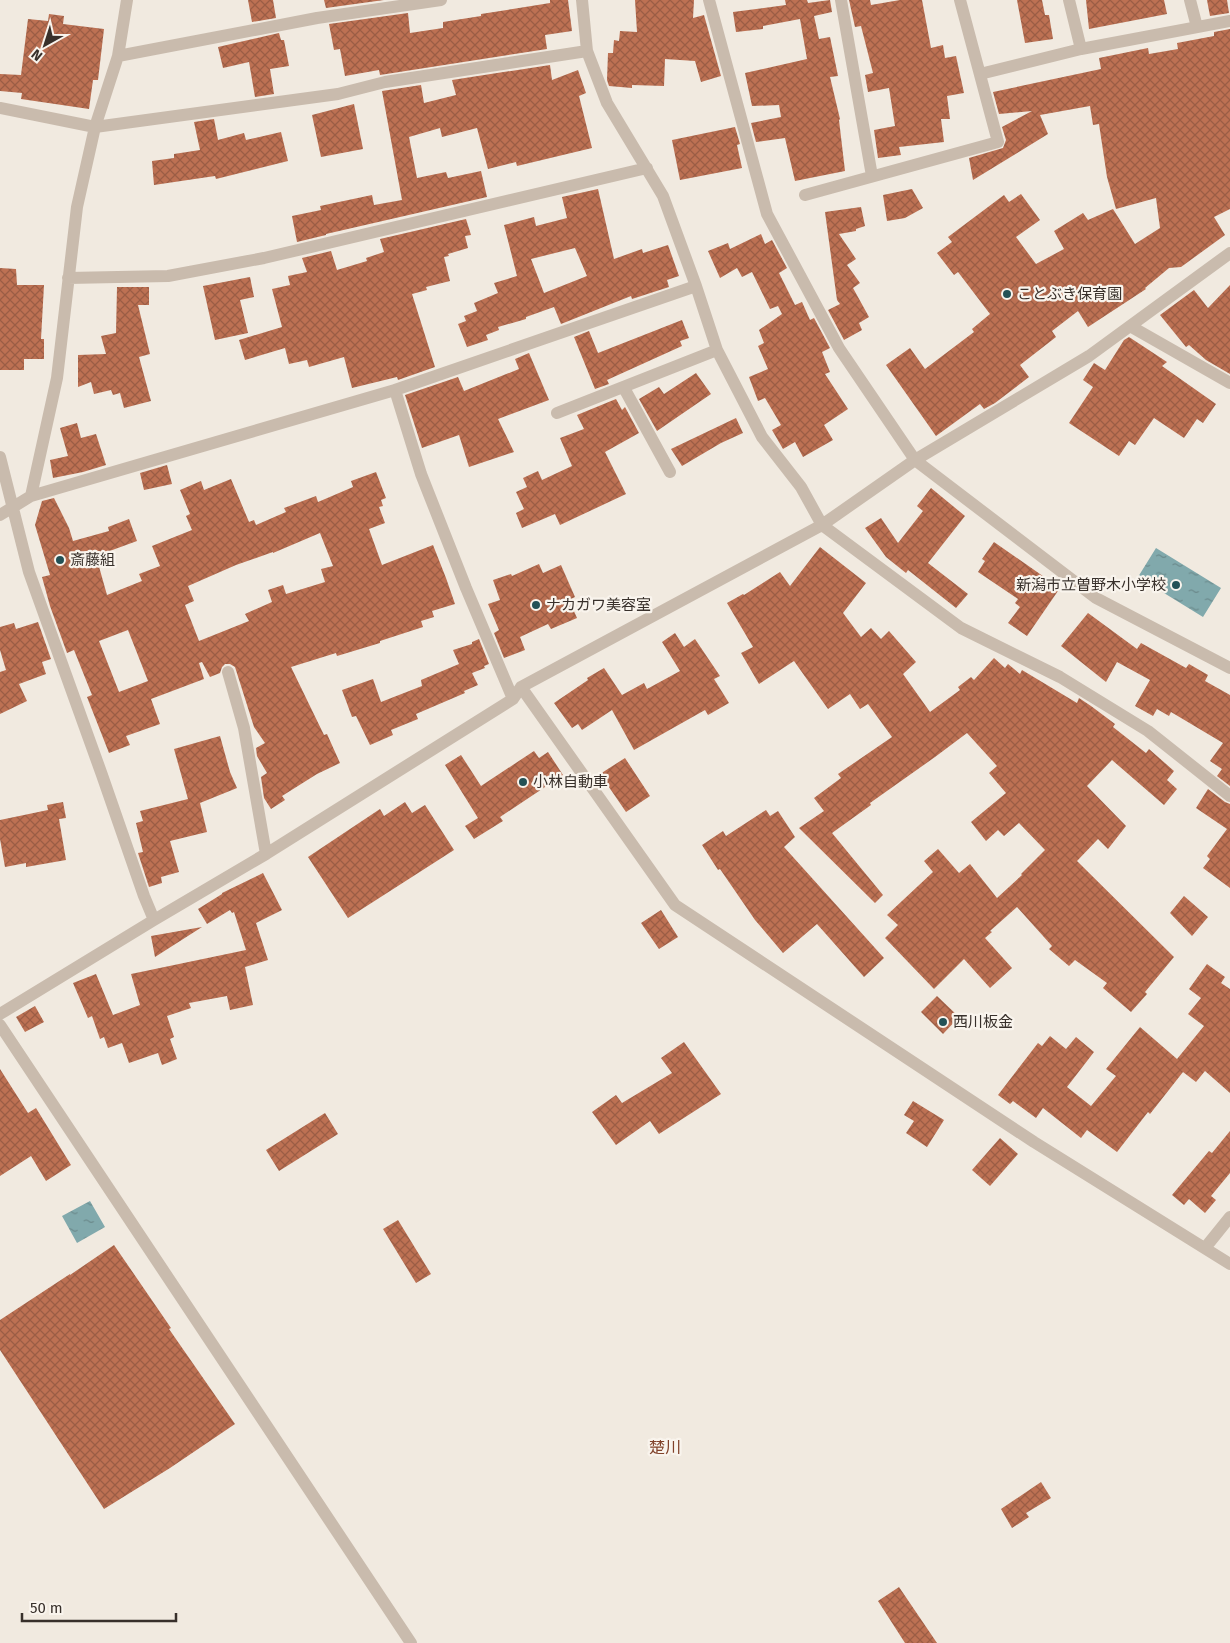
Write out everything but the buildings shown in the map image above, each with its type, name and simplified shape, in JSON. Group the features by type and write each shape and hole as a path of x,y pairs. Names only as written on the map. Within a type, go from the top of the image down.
{"street":[{"path":"31,496 57,378 77,207 95,127 118,56 127,0"},
{"path":"118,56 317,18 441,0"},
{"path":"582,0 587,51 607,103 662,196 696,286 717,350 762,438 801,487 822,525 961,628 1060,677 1148,732 1230,796"},
{"path":"710,0 767,214 839,348 915,460 1096,598 1230,668"},
{"path":"841,0 872,176"},
{"path":"805,194 998,142 960,0"},
{"path":"1069,0 1081,49"},
{"path":"1190,0 1197,27"},
{"path":"980,74 1081,49 1230,21"},
{"path":"0,108 95,127 338,94 385,82 587,51"},
{"path":"68,278 168,276 264,258 646,168"},
{"path":"0,1014 266,854 513,699 521,687 822,525 915,460 1088,356 1230,253"},
{"path":"0,515 31,496 395,390 696,286"},
{"path":"1130,326 1230,384"},
{"path":"557,413 717,350"},
{"path":"624,388 670,472"},
{"path":"395,390 421,474 513,699"},
{"path":"0,456 29,572 154,920"},
{"path":"228,672 244,728 266,854"},
{"path":"521,687 676,905 1034,1142 1230,1264"},
{"path":"0,1025 411,1643"},
{"path":"1206,1248 1230,1217"}],"water":[{"path":"1156,548 1221,588 1203,617 1138,577"},
{"path":"90,1201 105,1227 77,1243 62,1216"}],"place":[{"name":"ことぶき保育園","path":"1007,294"},
{"name":"斎藤組","path":"60,560"},
{"name":"新潟市立曽野木小学校","path":"1176,585"},
{"name":"ナカガワ美容室","path":"536,605"},
{"name":"小林自動車","path":"523,782"},
{"name":"西川板金","path":"943,1022"}],"district":[{"name":"楚川","path":"665,1447"}]}
